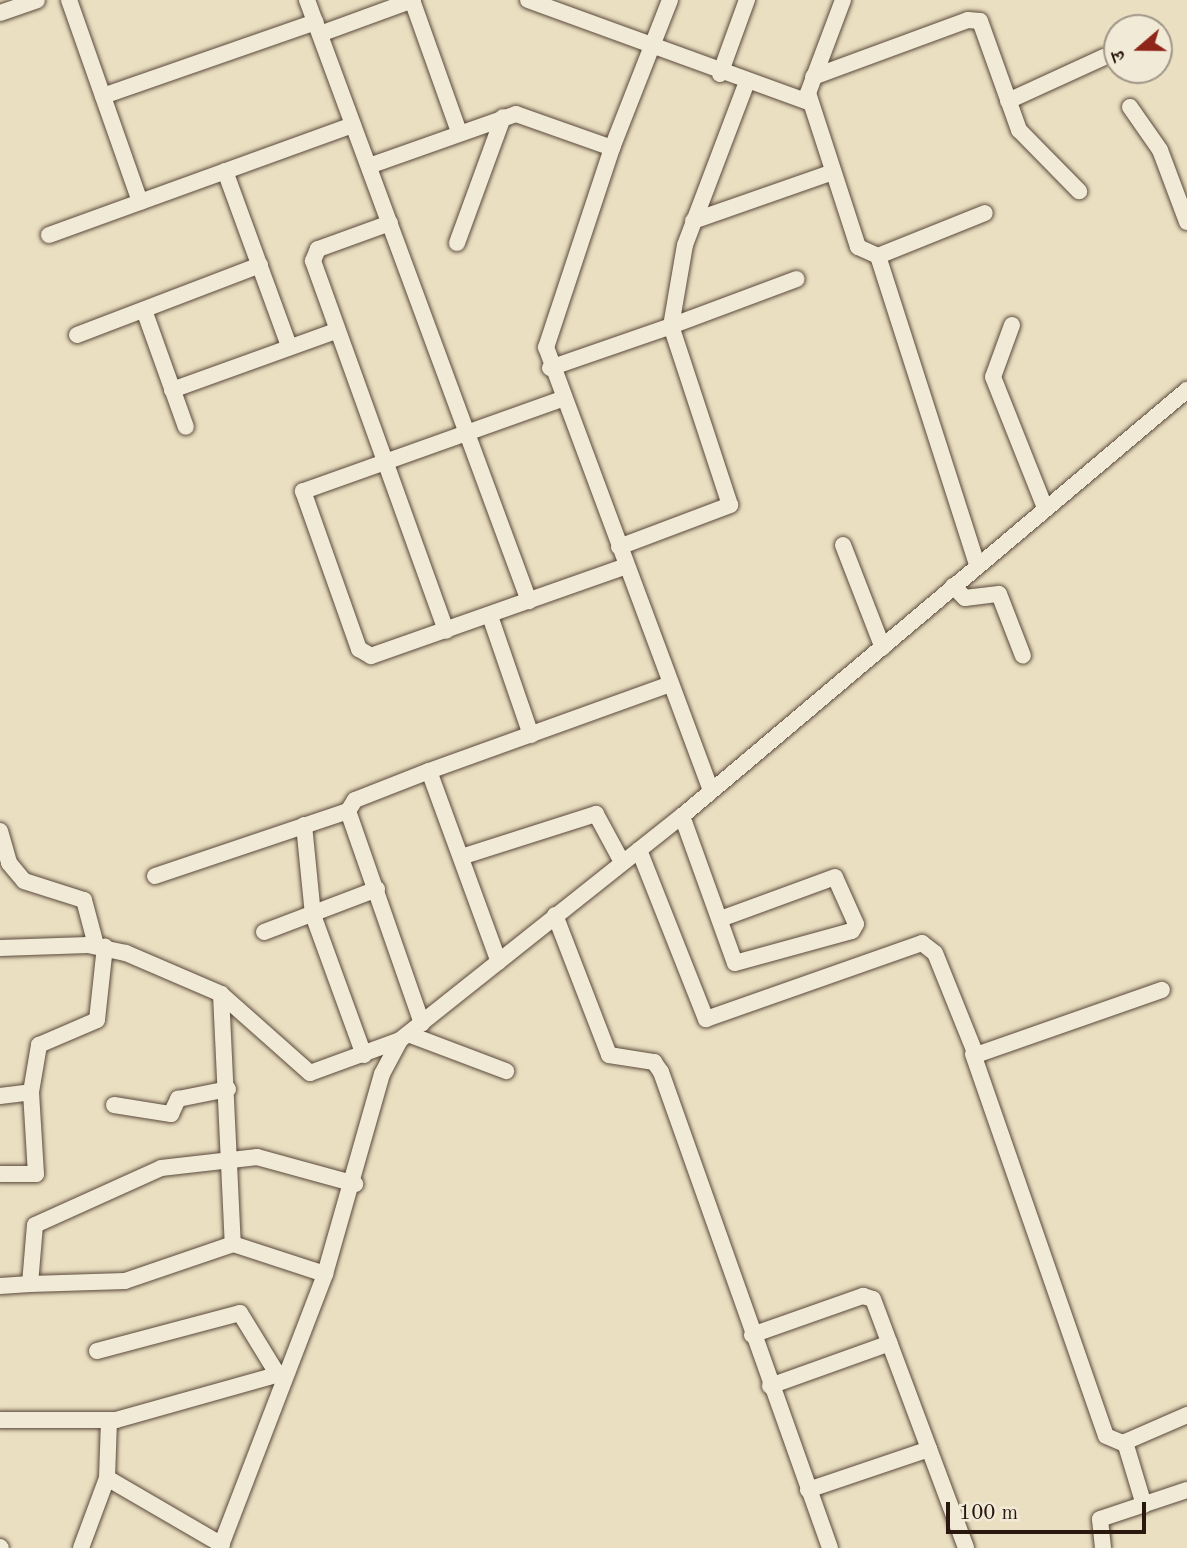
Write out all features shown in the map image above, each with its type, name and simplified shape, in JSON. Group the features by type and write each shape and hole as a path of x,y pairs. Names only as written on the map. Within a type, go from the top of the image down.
{"street":[{"path":"0,13 37,0"},
{"path":"68,0 140,202"},
{"path":"307,0 530,601"},
{"path":"103,96 412,0 459,132"},
{"path":"528,0 553,5 652,49 746,84 809,102"},
{"path":"670,0 612,148 547,328 550,368 711,790"},
{"path":"720,74 747,0"},
{"path":"843,0 813,77 809,102 858,247 878,256 985,212"},
{"path":"813,77 975,19 984,26 1008,101 1025,138 1079,191"},
{"path":"1008,101 1103,57"},
{"path":"619,547 730,505 671,326 693,221 746,84"},
{"path":"1130,107 1160,150 1187,222"},
{"path":"369,166 503,117 540,118 612,148"},
{"path":"457,243 503,117"},
{"path":"49,235 353,125"},
{"path":"225,171 289,346"},
{"path":"693,221 833,172"},
{"path":"390,223 313,254 336,331 446,631"},
{"path":"878,256 977,565"},
{"path":"77,335 260,265"},
{"path":"550,368 797,279"},
{"path":"144,310 186,426"},
{"path":"1012,325 993,377 1045,508"},
{"path":"172,390 336,331"},
{"path":"0,948 101,946 221,994 304,1072 318,1074 404,1037 682,816 1187,390"},
{"path":"562,399 383,459 303,491 359,649 371,656 626,566"},
{"path":"843,545 883,648"},
{"path":"953,586 965,598 999,594 1023,656"},
{"path":"490,616 531,735"},
{"path":"155,876 348,810 355,800 429,771 670,684"},
{"path":"429,771 499,962"},
{"path":"348,810 422,1024"},
{"path":"461,857 596,814 622,862"},
{"path":"682,816 736,964 852,931 856,923 835,877 720,919"},
{"path":"304,825 313,915 364,1055"},
{"path":"0,831 9,863 24,881 84,900 101,946 97,1020 42,1041 31,1092 36,1174 0,1174"},
{"path":"639,850 704,1017 926,942 974,1054 1106,1436 1125,1444 1187,1415"},
{"path":"264,932 377,889"},
{"path":"555,915 612,1059 658,1066 830,1548"},
{"path":"974,1054 1162,990"},
{"path":"221,994 233,1157 233,1244"},
{"path":"404,1037 506,1071"},
{"path":"107,1478 221,1547 283,1374 325,1274 355,1184 382,1074 404,1037"},
{"path":"114,1105 169,1115 178,1099 228,1089"},
{"path":"0,1096 31,1092"},
{"path":"30,1284 31,1231 42,1220 161,1168 233,1157 284,1161 355,1184"},
{"path":"0,1286 125,1281 233,1244 325,1274"},
{"path":"752,1335 867,1296 890,1343 966,1548"},
{"path":"97,1351 240,1313 283,1374"},
{"path":"771,1386 890,1343"},
{"path":"0,1420 109,1421 283,1374"},
{"path":"81,1548 107,1478 109,1421"},
{"path":"1125,1444 1144,1506"},
{"path":"808,1490 929,1449"},
{"path":"1103,1548 1097,1521 1187,1490"}]}
